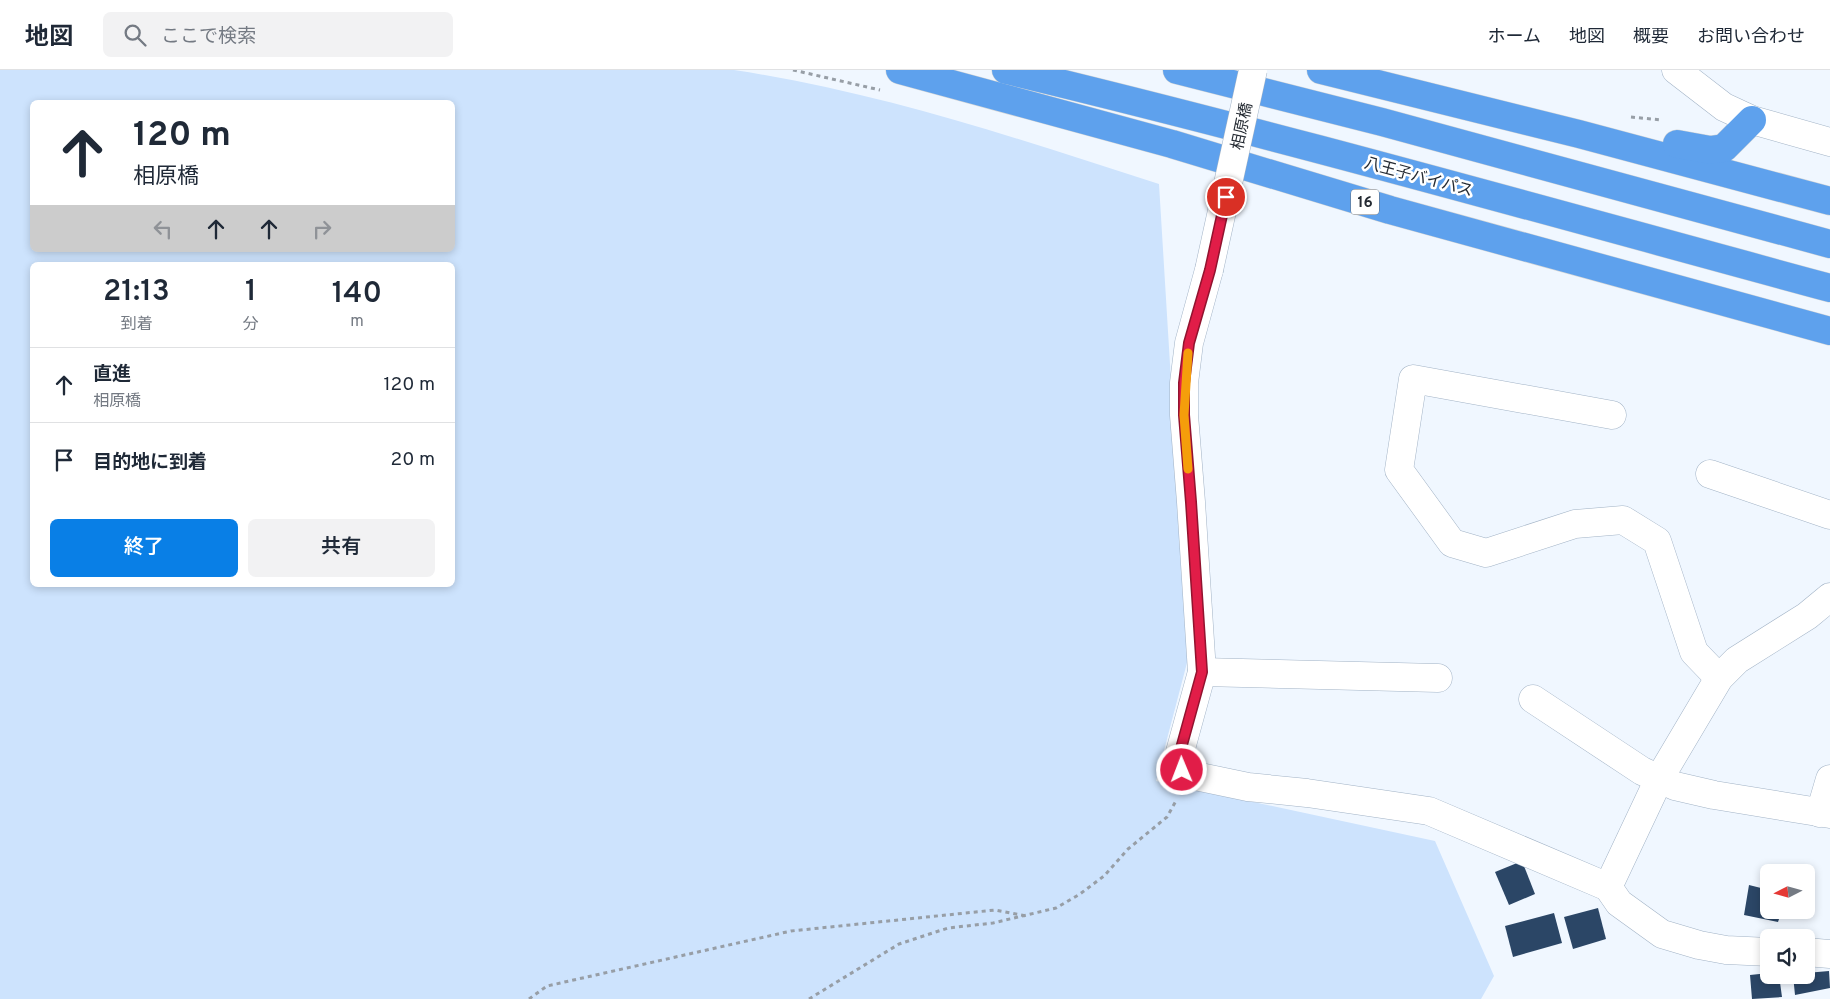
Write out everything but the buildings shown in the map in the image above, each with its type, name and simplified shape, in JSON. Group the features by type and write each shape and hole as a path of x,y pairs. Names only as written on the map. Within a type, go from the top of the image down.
{"highway":[{"name":"16","path":"900,70 1172,144 1390,210 1830,331"},
{"name":"八王子バイパス","path":"1006,70 1383,167 1830,288"},
{"path":"1177,70 1391,124 1830,244"},
{"path":"1321,70 1579,134 1830,201"},
{"path":"1579,134 1656,140 1710,150 1724,148 1752,120"}],"street":[{"name":"相原橋","path":"1186,774 1182,770 1180,763 1180,752 1202,672 1184,415 1184,383 1189,343 1210,270 1254,70"},
{"path":"1676,70 1724,107 1752,120 1830,142"},
{"path":"1612,415 1413,379 1399,470 1452,543 1486,553 1575,524 1623,520 1657,541 1694,652 1719,678"},
{"path":"1710,474 1830,515"},
{"path":"1608,887 1659,779 1719,678 1737,660 1807,616 1830,597"},
{"path":"1202,672 1438,678"},
{"path":"1533,699 1642,771 1675,786 1714,795 1825,813 1830,779"},
{"path":"1186,774 1248,787 1306,793 1430,811 1608,887 1620,903 1662,934 1699,945 1726,950 1760,952"},
{"path":"1815,953 1830,954"}],"path":[{"path":"809,999 899,944 948,928 993,923 1056,908 1080,894 1104,876 1128,849 1167,817 1177,800 1186,774"},
{"path":"530,999 547,986 791,931 995,910 1026,916"}],"shaded area":[{"path":"0,70 734,70 842,91 949,118 1159,184 1188,659 1156,781 1435,841 1494,976 1481,999 0,999"}],"slow traffic":[{"path":"1188,353 1184,383 1184,415 1188,469"}],"route":[{"path":"1182,770 1180,752 1202,672 1184,415 1184,383 1189,343 1210,270 1226,197"}]}
